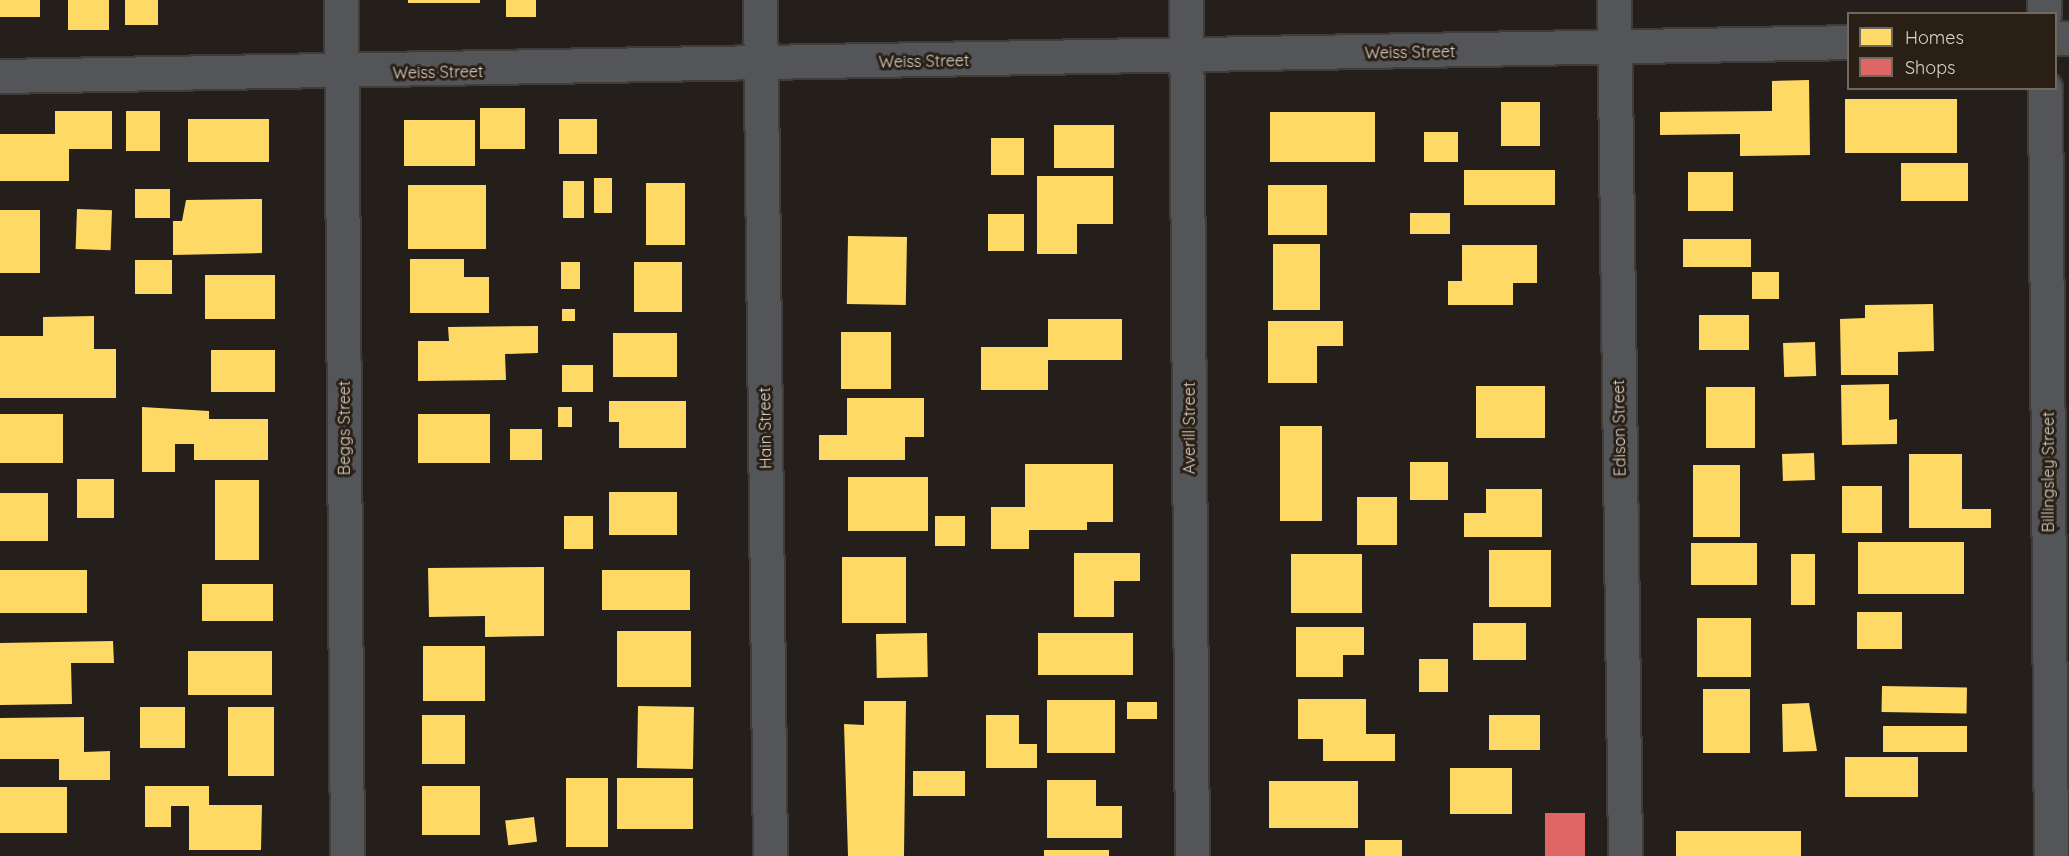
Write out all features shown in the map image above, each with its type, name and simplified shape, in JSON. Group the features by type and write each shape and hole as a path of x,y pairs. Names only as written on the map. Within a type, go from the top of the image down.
{"street":[{"name":"Beggs Street","path":"341,0 347,856"},
{"name":"Hain Street","path":"760,0 770,856"},
{"name":"Averill Street","path":"1186,0 1192,856"},
{"name":"Edison Street","path":"1614,0 1625,856"},
{"name":"Weiss Street","path":"0,76 342,74 1847,42"},
{"name":"Billingsley Street","path":"2045,90 2051,856"}],"building: Homes":[{"path":"0,0 40,0 40,17 0,17"},
{"path":"68,0 109,0 109,30 68,30"},
{"path":"125,0 158,0 158,25 125,25"},
{"path":"408,0 480,0 480,3 408,3"},
{"path":"506,0 536,0 536,17 506,17"},
{"path":"1809,80 1810,155 1740,156 1740,134 1660,135 1660,112 1772,111 1772,81"},
{"path":"1845,99 1957,99 1957,153 1845,153"},
{"path":"1501,102 1540,102 1540,146 1501,146"},
{"path":"480,108 525,108 525,149 480,149"},
{"path":"55,111 112,111 112,149 69,149 69,181 0,181 0,134 55,134"},
{"path":"126,111 160,111 160,151 126,151"},
{"path":"1270,112 1375,112 1375,162 1270,162"},
{"path":"188,119 269,119 269,162 188,162"},
{"path":"559,119 597,119 597,154 559,154"},
{"path":"404,120 475,120 475,166 404,166"},
{"path":"1054,125 1114,125 1114,168 1054,168"},
{"path":"1424,132 1458,132 1458,162 1424,162"},
{"path":"991,138 1024,138 1024,175 991,175"},
{"path":"1901,163 1968,163 1968,201 1901,201"},
{"path":"1464,170 1555,170 1555,205 1464,205"},
{"path":"1688,172 1733,172 1733,211 1688,211"},
{"path":"1037,176 1113,176 1113,224 1077,224 1077,254 1037,254"},
{"path":"594,178 612,178 612,213 594,213"},
{"path":"563,181 584,181 584,218 563,218"},
{"path":"646,183 685,183 685,245 646,245"},
{"path":"408,185 486,185 486,249 408,249"},
{"path":"1268,185 1327,185 1327,235 1268,235"},
{"path":"135,189 170,189 170,218 135,218"},
{"path":"262,199 262,253 173,255 173,221 182,221 186,200"},
{"path":"77,209 112,210 111,250 76,249"},
{"path":"0,210 40,210 40,273 0,273"},
{"path":"1410,213 1450,213 1450,234 1410,234"},
{"path":"988,214 1024,214 1024,251 988,251"},
{"path":"848,236 907,237 906,305 847,304"},
{"path":"1683,239 1751,239 1751,267 1683,267"},
{"path":"1273,244 1320,244 1320,310 1273,310"},
{"path":"1462,245 1537,245 1537,283 1513,283 1513,305 1448,305 1448,281 1462,281"},
{"path":"410,259 464,259 464,277 489,277 489,313 410,313"},
{"path":"135,260 172,260 172,294 135,294"},
{"path":"561,262 580,262 580,289 561,289"},
{"path":"634,262 682,262 682,312 634,312"},
{"path":"1752,272 1779,272 1779,299 1752,299"},
{"path":"205,275 275,275 275,319 205,319"},
{"path":"1933,304 1934,351 1898,352 1898,375 1841,375 1840,319 1865,318 1865,305"},
{"path":"562,309 575,309 575,321 562,321"},
{"path":"1699,315 1749,315 1749,350 1699,350"},
{"path":"94,316 94,349 116,349 116,398 0,398 0,336 43,336 43,317"},
{"path":"1048,319 1122,319 1122,360 1048,360 1048,390 981,390 981,347 1048,347"},
{"path":"1268,321 1343,321 1343,346 1317,346 1317,383 1268,383"},
{"path":"538,326 538,353 505,354 506,380 418,381 418,341 449,341 448,327"},
{"path":"841,332 891,332 891,389 841,389"},
{"path":"613,333 677,333 677,377 613,377"},
{"path":"1815,342 1816,376 1784,377 1783,343"},
{"path":"211,350 275,350 275,392 211,392"},
{"path":"562,365 593,365 593,392 562,392"},
{"path":"1889,384 1889,420 1897,419 1897,444 1842,445 1841,385"},
{"path":"1476,386 1545,386 1545,438 1476,438"},
{"path":"1706,387 1755,387 1755,448 1706,448"},
{"path":"847,398 924,398 924,437 905,437 905,460 819,460 819,435 847,435"},
{"path":"609,401 686,401 686,448 619,448 619,422 609,422"},
{"path":"142,407 209,411 209,419 268,419 268,460 194,460 194,444 175,444 175,472 142,472"},
{"path":"558,407 572,407 572,427 558,427"},
{"path":"0,414 63,414 63,463 0,463"},
{"path":"418,414 490,414 490,463 418,463"},
{"path":"1280,426 1322,426 1322,521 1280,521"},
{"path":"510,429 542,429 542,460 510,460"},
{"path":"1814,453 1815,480 1783,481 1782,454"},
{"path":"1909,454 1962,454 1962,509 1991,509 1991,528 1909,528"},
{"path":"1410,462 1448,462 1448,500 1410,500"},
{"path":"1025,464 1113,464 1113,522 1087,522 1087,530 1029,530 1029,549 991,549 991,507 1025,507"},
{"path":"1693,465 1740,465 1740,537 1693,537"},
{"path":"848,477 928,477 928,531 848,531"},
{"path":"77,479 114,479 114,518 77,518"},
{"path":"215,480 259,480 259,560 215,560"},
{"path":"1842,486 1882,486 1882,533 1842,533"},
{"path":"1486,489 1542,489 1542,537 1464,537 1464,513 1486,513"},
{"path":"609,492 677,492 677,535 609,535"},
{"path":"0,493 48,493 48,541 0,541"},
{"path":"1357,497 1397,497 1397,545 1357,545"},
{"path":"564,516 593,516 593,549 564,549"},
{"path":"935,516 965,516 965,546 935,546"},
{"path":"1858,542 1964,542 1964,594 1858,594"},
{"path":"1691,543 1757,543 1757,585 1691,585"},
{"path":"1489,550 1551,550 1551,607 1489,607"},
{"path":"1074,553 1140,553 1140,581 1114,581 1114,617 1074,617"},
{"path":"1291,554 1362,554 1362,613 1291,613"},
{"path":"1791,554 1815,554 1815,605 1791,605"},
{"path":"842,557 906,557 906,623 842,623"},
{"path":"544,567 544,636 485,637 485,616 429,617 428,568"},
{"path":"0,570 87,570 87,613 0,613"},
{"path":"602,570 690,570 690,610 602,610"},
{"path":"202,584 273,584 273,621 202,621"},
{"path":"1857,612 1902,612 1902,649 1857,649"},
{"path":"1697,618 1751,618 1751,677 1697,677"},
{"path":"1473,623 1526,623 1526,660 1473,660"},
{"path":"1296,627 1364,627 1364,655 1343,655 1343,677 1296,677"},
{"path":"617,631 691,631 691,687 617,687"},
{"path":"927,633 928,677 877,678 876,634"},
{"path":"1038,633 1133,633 1133,675 1038,675"},
{"path":"113,641 114,663 71,663 72,704 0,705 0,643"},
{"path":"423,646 485,646 485,701 423,701"},
{"path":"188,651 272,651 272,695 188,695"},
{"path":"1419,659 1448,659 1448,692 1419,692"},
{"path":"1882,686 1967,687 1967,713 1882,712"},
{"path":"1703,689 1750,689 1750,753 1703,753"},
{"path":"1298,699 1366,699 1366,734 1395,734 1395,761 1323,761 1323,739 1298,739"},
{"path":"1047,700 1115,700 1115,753 1047,753"},
{"path":"864,701 906,701 904,856 848,856 844,724 864,725"},
{"path":"1127,702 1157,702 1157,719 1127,719"},
{"path":"1809,703 1817,751 1783,752 1782,704"},
{"path":"638,706 694,707 693,769 637,768"},
{"path":"140,707 185,707 185,748 140,748"},
{"path":"228,707 274,707 274,776 228,776"},
{"path":"422,715 465,715 465,764 422,764"},
{"path":"986,715 1019,715 1019,744 1037,744 1037,768 986,768"},
{"path":"1489,715 1540,715 1540,750 1489,750"},
{"path":"84,717 84,752 110,751 110,780 59,780 59,759 0,759 0,718"},
{"path":"1883,726 1967,726 1967,752 1883,752"},
{"path":"1845,757 1918,757 1918,797 1845,797"},
{"path":"1450,768 1512,768 1512,814 1450,814"},
{"path":"913,771 965,771 965,796 913,796"},
{"path":"566,778 608,778 608,847 566,847"},
{"path":"617,778 693,778 693,829 617,829"},
{"path":"1047,780 1096,780 1096,806 1122,806 1122,838 1047,838"},
{"path":"1269,781 1358,781 1358,828 1269,828"},
{"path":"145,786 209,786 209,805 262,805 261,850 189,850 189,806 171,806 171,827 145,827"},
{"path":"422,786 480,786 480,835 422,835"},
{"path":"0,787 67,787 67,833 0,833"},
{"path":"534,817 537,842 508,845 505,821"},
{"path":"1676,831 1801,831 1801,856 1676,856"},
{"path":"1365,840 1402,840 1402,856 1365,856"},
{"path":"1044,850 1109,850 1109,856 1044,856"}],"building: Shops":[{"path":"1545,813 1585,813 1585,856 1545,856"}]}
